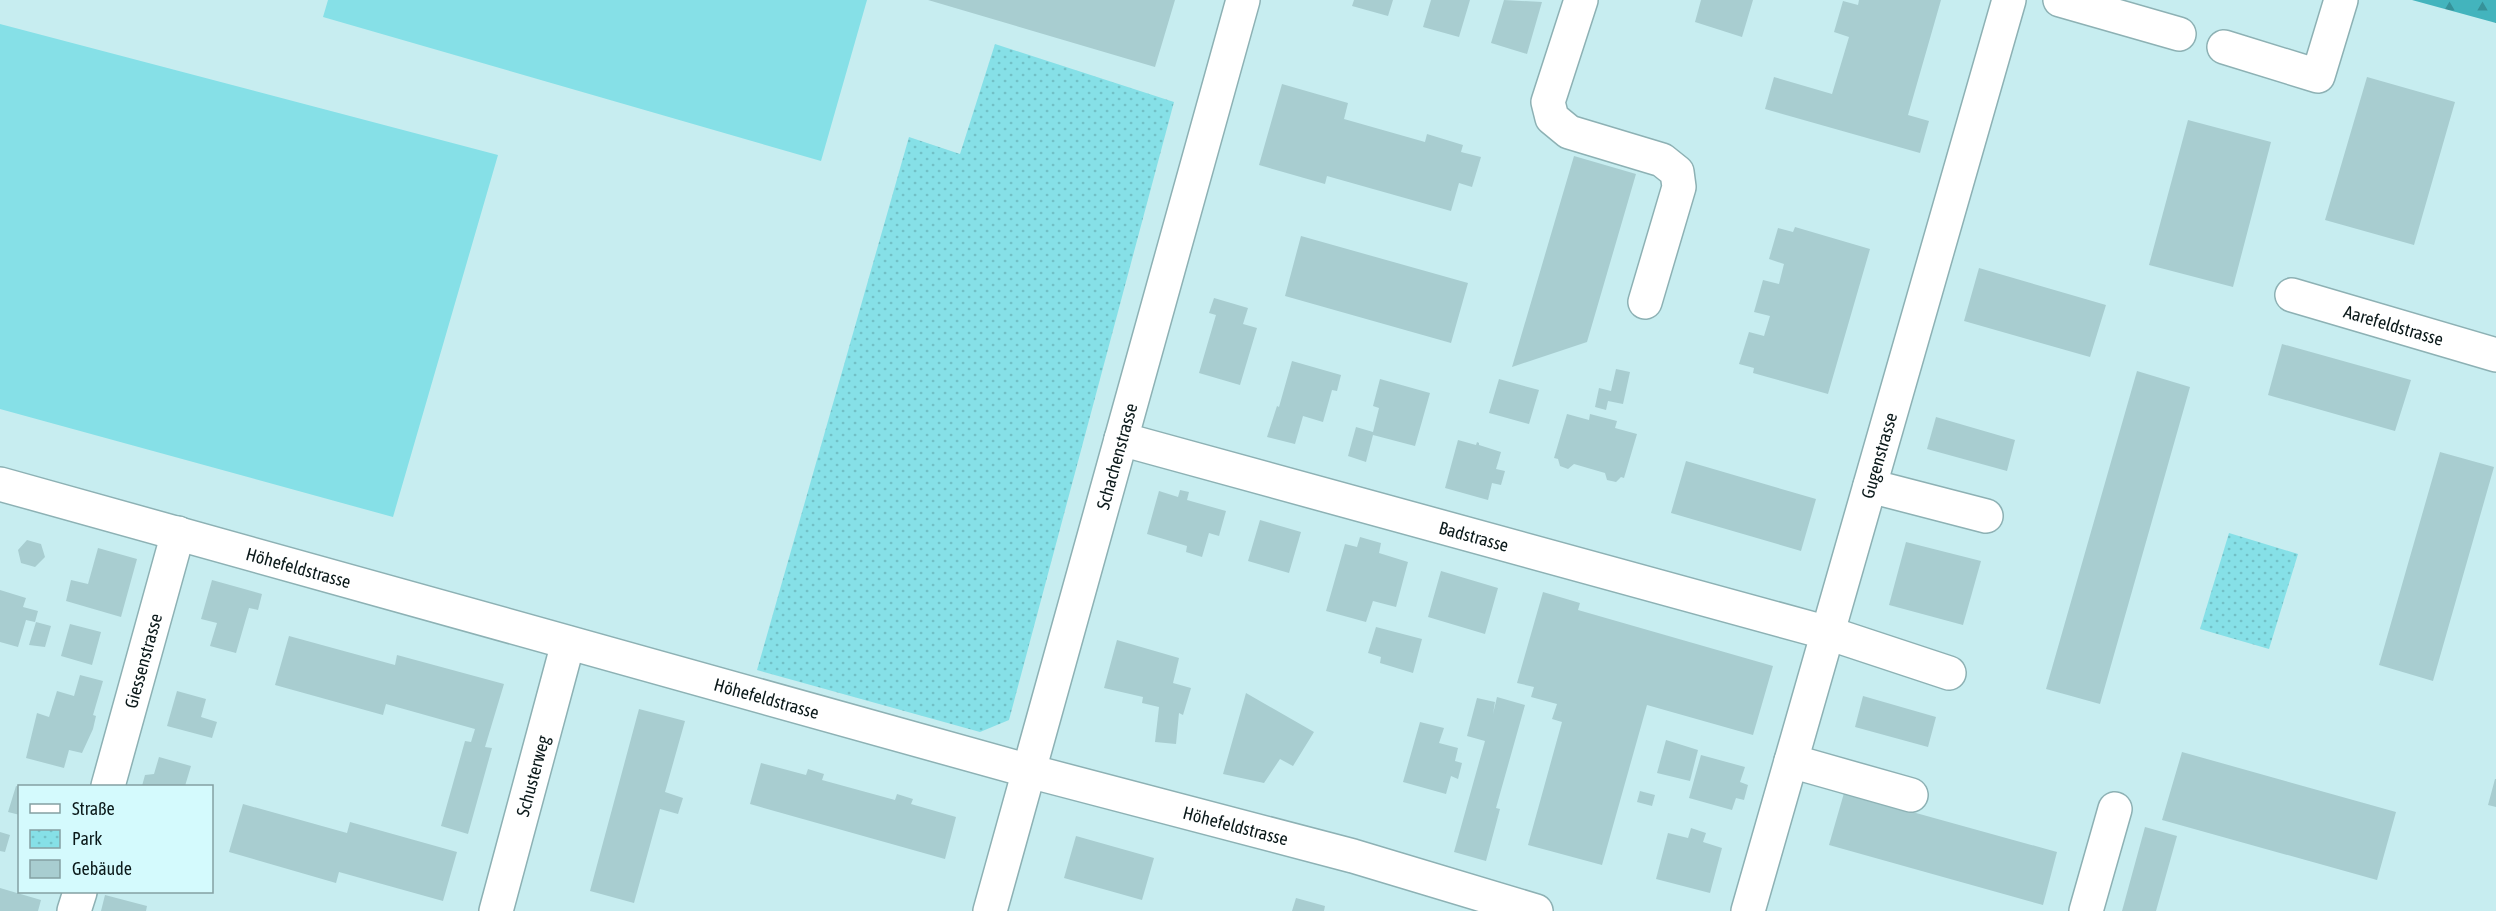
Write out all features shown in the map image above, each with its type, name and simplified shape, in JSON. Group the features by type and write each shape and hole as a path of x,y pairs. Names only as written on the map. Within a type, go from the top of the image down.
{"street":[{"name":"Schachenstrasse","path":"990,911 1243,0"},
{"path":"1581,0 1548,102 1552,118 1569,132 1662,160 1677,172 1679,187 1645,302"},
{"name":"Gugenstrasse","path":"1748,911 2009,0"},
{"path":"2060,0 2179,34"},
{"path":"2224,47 2318,76 2341,0"},
{"name":"Aarefeldstrasse","path":"2292,295 2496,356"},
{"name":"Badstrasse","path":"1121,439 1828,633 1949,673"},
{"name":"Höhefeldstrasse","path":"0,484 1029,771 1353,856 1536,911"},
{"path":"1870,486 1986,516"},
{"name":"Giessenstrasse","path":"108,785 178,533"},
{"name":"Schusterweg","path":"496,911 568,643"},
{"path":"1791,762 1911,795"},
{"path":"2086,911 2115,809"},
{"path":"74,911 79,893"}],"green space":[{"path":"328,0 867,0 821,161 323,17"},
{"path":"2412,0 2496,0 2496,23"},
{"path":"0,24 498,155 393,517 0,409"},
{"path":"995,44 1174,102 1009,720 980,732 757,670 909,137 960,154"},
{"path":"2229,533 2298,554 2269,649 2200,629"}],"building":[{"path":"928,0 1175,0 1155,67"},
{"path":"1354,0 1393,0 1388,16 1352,6"},
{"path":"1431,0 1470,0 1459,37 1423,27"},
{"path":"1504,0 1542,2 1527,54 1491,43"},
{"path":"1701,0 1753,0 1742,37 1695,22"},
{"path":"1859,0 1941,0 1908,115 1929,121 1920,153 1765,109 1774,77 1832,94 1849,37 1834,32 1843,1 1858,5"},
{"path":"2367,77 2455,102 2414,245 2325,220"},
{"path":"1282,84 1348,103 1344,119 1425,142 1427,134 1463,145 1461,152 1481,157 1472,187 1459,183 1451,211 1327,176 1325,184 1259,165"},
{"path":"2188,120 2271,142 2233,287 2149,265"},
{"path":"1574,156 1636,174 1587,342 1512,367"},
{"path":"1795,227 1870,249 1828,394 1753,373 1754,368 1739,364 1749,332 1764,336 1770,316 1754,312 1763,280 1779,284 1784,264 1769,259 1778,228 1793,232"},
{"path":"1301,236 1468,283 1451,343 1285,296"},
{"path":"1979,268 2106,305 2090,357 1964,321"},
{"path":"1214,298 1248,308 1243,324 1257,328 1240,385 1199,373 1216,315 1209,313"},
{"path":"2282,344 2411,380 2395,431 2268,395"},
{"path":"1292,361 1341,375 1337,391 1332,390 1323,422 1303,416 1295,444 1267,437 1277,406 1279,407"},
{"path":"1616,369 1630,372 1623,404 1608,401 1606,410 1595,407 1599,388 1611,391"},
{"path":"2137,371 2190,387 2100,704 2046,689"},
{"path":"1380,379 1430,393 1415,446 1373,435 1366,462 1348,456 1356,427 1373,432 1379,408 1373,406"},
{"path":"1499,379 1539,390 1529,424 1489,413"},
{"path":"1567,414 1589,420 1590,414 1617,421 1615,428 1637,434 1624,478 1621,477 1616,482 1607,480 1605,473 1574,464 1568,469 1560,466 1558,459 1554,458"},
{"path":"1936,417 2015,440 2007,471 1927,449"},
{"path":"1458,440 1476,445 1477,442 1479,445 1501,452 1496,469 1505,471 1501,485 1492,483 1488,500 1445,488"},
{"path":"2440,452 2494,467 2433,681 2379,665"},
{"path":"1686,461 1816,499 1801,551 1671,513"},
{"path":"1180,490 1189,492 1187,500 1226,511 1219,536 1209,533 1202,557 1186,552 1187,546 1147,534 1159,491 1178,497"},
{"path":"1260,520 1301,532 1289,573 1248,561"},
{"path":"1360,537 1381,543 1379,553 1408,562 1396,607 1373,601 1366,622 1326,611 1345,544 1357,547"},
{"path":"27,540 41,544 45,557 35,567 21,563 18,550"},
{"path":"1906,542 1981,561 1963,625 1889,605"},
{"path":"98,548 137,559 121,617 66,601 71,580 88,584"},
{"path":"1441,571 1498,588 1485,634 1428,617"},
{"path":"212,580 262,594 258,610 249,608 236,653 210,646 217,623 201,619"},
{"path":"0,590 26,598 23,607 38,611 35,622 26,620 18,647 0,642"},
{"path":"1543,592 1580,603 1578,610 1773,666 1753,735 1647,705 1602,865 1528,845 1562,722 1552,719 1557,704 1531,697 1534,687 1517,683"},
{"path":"36,622 51,626 45,647 29,645"},
{"path":"70,624 101,632 92,665 61,656"},
{"path":"1376,627 1422,639 1413,673 1380,663 1381,657 1368,653"},
{"path":"289,636 395,665 397,655 504,684 485,747 492,748 468,834 441,826 465,741 471,742 475,729 386,704 383,715 275,685"},
{"path":"1117,640 1179,658 1173,683 1191,688 1183,715 1179,713 1176,744 1155,742 1159,707 1142,703 1143,697 1104,688"},
{"path":"80,675 103,681 93,715 96,716 93,729 82,753 69,750 64,768 26,758 37,713 49,717 57,691 74,696"},
{"path":"177,691 206,699 201,717 217,722 212,738 167,726"},
{"path":"1246,693 1314,732 1293,766 1280,759 1264,783 1223,774"},
{"path":"1863,696 1936,717 1928,747 1855,727"},
{"path":"1497,697 1525,705 1496,808 1500,809 1486,861 1454,852 1485,741 1467,736 1477,698 1495,702 1493,714"},
{"path":"639,709 685,721 665,792 683,798 678,814 660,809 634,903 590,891"},
{"path":"1420,722 1444,728 1439,743 1458,748 1455,761 1462,763 1458,779 1451,776 1446,794 1403,782"},
{"path":"1666,740 1698,750 1690,781 1657,773"},
{"path":"2182,752 2396,812 2377,880 2162,820"},
{"path":"1701,755 1745,767 1740,782 1748,785 1744,800 1736,798 1732,810 1689,798"},
{"path":"159,757 191,766 185,785 142,785 145,775 154,774"},
{"path":"761,763 806,775 808,769 824,774 822,780 895,800 897,794 913,799 911,804 956,817 945,859 750,804"},
{"path":"2496,779 2496,807 2488,805"},
{"path":"16,786 18,786 18,814 8,812"},
{"path":"1640,791 1655,795 1652,806 1637,802"},
{"path":"1844,793 2057,852 2043,905 1829,845"},
{"path":"243,804 347,833 350,822 457,852 443,901 339,872 336,883 229,852"},
{"path":"2145,827 2177,836 2156,911 2122,911"},
{"path":"1691,828 1706,833 1703,842 1722,848 1710,893 1656,879 1668,833 1688,838"},
{"path":"0,832 10,835 5,852 0,851"},
{"path":"1076,836 1154,858 1142,900 1064,878"},
{"path":"0,888 41,900 38,911 0,911"},
{"path":"105,895 147,906 146,911 101,911"},
{"path":"1296,898 1325,906 1324,911 1292,911"}]}
